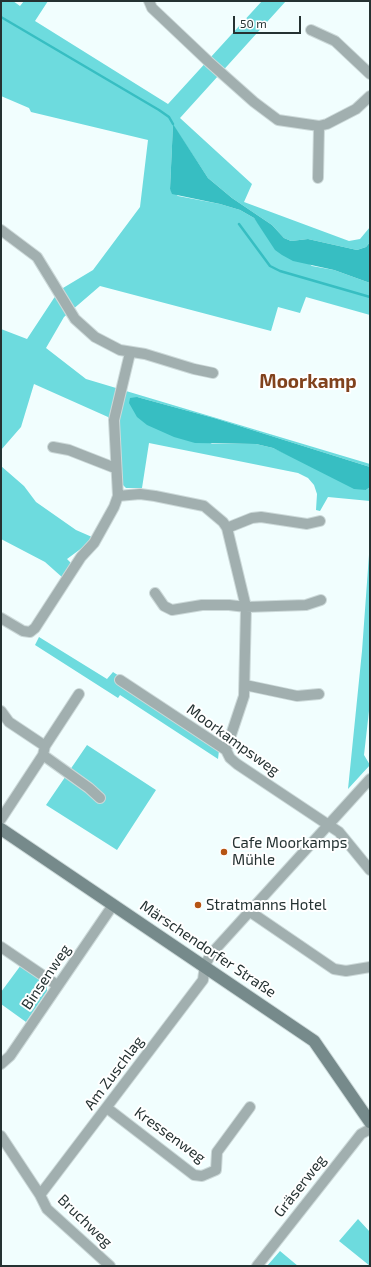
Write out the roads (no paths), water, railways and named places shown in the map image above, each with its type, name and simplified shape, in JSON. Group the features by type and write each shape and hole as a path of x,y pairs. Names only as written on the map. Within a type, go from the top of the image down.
{"street":[{"path":"149,1 152,8 189,43 278,120 319,126 327,124 356,109 370,96"},
{"path":"311,30 335,41 370,74"},
{"path":"318,178 319,126"},
{"path":"1,230 37,257 75,319 95,337 120,350 130,353 145,354 194,370 213,373"},
{"path":"1,618 23,631 30,632 35,628 81,557 94,543 114,507 118,496 115,468 114,420 130,353"},
{"path":"53,447 69,450 115,468"},
{"path":"118,496 140,494 204,506 223,522 227,528 246,607 244,696 226,750"},
{"path":"227,528 256,518 307,524 320,521"},
{"path":"155,593 164,606 172,610 202,605 229,605 246,607 306,605 321,600"},
{"name":"Moorkampsweg","path":"120,680 226,750 230,758 237,764 339,832 370,870"},
{"path":"245,685 297,696 319,694"},
{"path":"1,819 79,694"},
{"path":"1,711 9,722 100,798"},
{"name":"Am Zuschlag","path":"40,1195 203,980 205,965 211,954 370,779"},
{"name":"Märschendorfer Straße","path":"1,830 205,965 314,1041 370,1122"},
{"name":"Binsenweg","path":"1,1064 10,1056 113,905"},
{"path":"249,911 334,969 346,971 370,967"},
{"path":"1,946 57,985"},
{"name":"Kressenweg","path":"107,1108 194,1175 202,1176 216,1170 217,1152 250,1107"},
{"name":"Gräserweg","path":"257,1266 361,1134 370,1129"},
{"name":"Bruchweg","path":"1,1136 40,1195 47,1209 110,1266"}],"waterway":[{"path":"1,17 159,110 169,117 173,124"},
{"path":"239,224 270,266 280,271 370,297"}],"place":[{"name":"Cafe Moorkamps Mühle","path":"224,852"},
{"name":"Stratmanns Hotel","path":"198,905"}],"district":[{"name":"Moorkamp","path":"308,382"}]}
